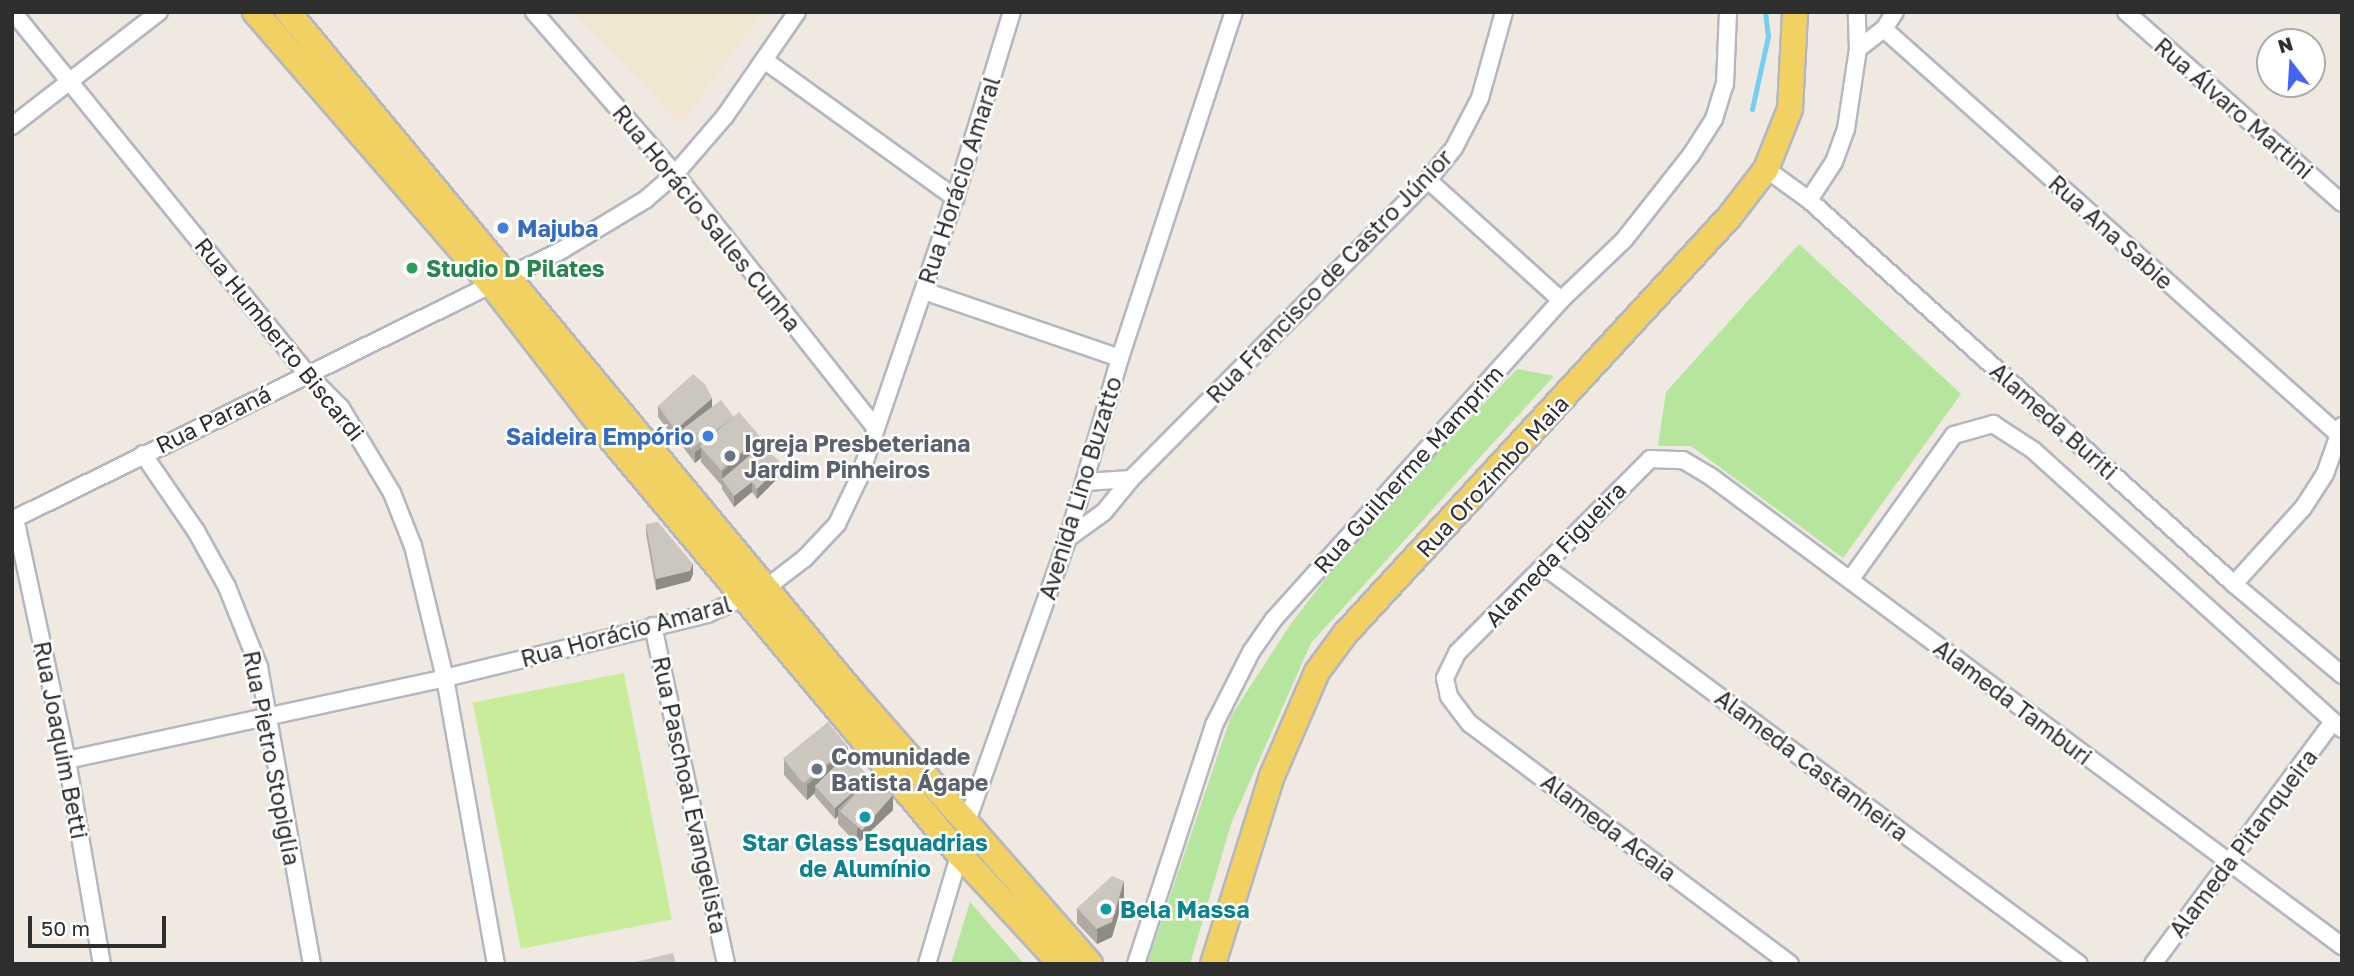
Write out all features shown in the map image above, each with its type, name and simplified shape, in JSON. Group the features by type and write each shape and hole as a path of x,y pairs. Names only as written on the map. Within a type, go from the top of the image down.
{"main road":[{"path":"255,12 499,280"},
{"path":"288,12 499,280 606,433 967,823 1090,964"},
{"name":"Rua Orozimbo Maia","path":"1213,964 1272,776 1317,672 1345,634 1722,225 1766,169 1790,109 1796,12"},
{"path":"756,592 960,854 1061,964"}],"street":[{"name":"Rua Humberto Biscardi","path":"13,12 307,374 341,408 392,494 413,546 445,678 496,964"},
{"path":"12,126 159,12"},
{"name":"Rua Horácio Salles Cunha","path":"534,12 675,174 875,427"},
{"name":"Rua Paraná","path":"14,519 499,280 624,213 675,174 725,116 797,12"},
{"name":"Rua Horácio Amaral","path":"67,760 445,678 731,606 805,558 837,524 859,478 955,198 1012,12"},
{"name":"Avenida Lino Buzatto","path":"927,964 967,823 1069,538 1120,358 1234,12"},
{"name":"Rua Francisco de Castro Júnior","path":"1069,538 1104,513 1131,479 1428,180 1454,148 1480,98 1504,12"},
{"name":"Rua Guilherme Mamprim","path":"1136,964 1214,726 1251,652 1274,619 1561,300 1624,240 1685,164 1714,119 1725,84 1728,12"},
{"path":"1809,200 1834,162 1846,129 1858,48 1857,12"},
{"path":"1858,48 1884,29 1895,12"},
{"name":"Rua Álvaro Martini","path":"2126,12 2342,203"},
{"name":"Rua Ana Sabie","path":"1884,29 2340,430"},
{"path":"764,60 955,198"},
{"name":"Alameda Buriti","path":"1766,169 1809,200 2234,584 2342,675"},
{"path":"1428,180 1561,300"},
{"path":"924,291 1120,358"},
{"path":"1850,580 1954,435 1973,426 1993,424 2033,450 2338,725"},
{"path":"2234,584 2303,508 2325,474 2340,430"},
{"name":"Rua Pietro Stopiglia","path":"143,454 196,531 227,587 259,667 312,964"},
{"name":"Alameda Figueira","path":"1445,678 1457,653 1650,459 1683,460"},
{"name":"Alameda Tamburi","path":"1683,460 1850,580 2342,946"},
{"path":"1084,482 1131,479"},
{"name":"Rua Joaquim Betti","path":"14,519 67,760 102,964"},
{"name":"Alameda Castanheira","path":"1545,567 2079,964"},
{"name":"Rua Paschoal Evangelista","path":"653,626 726,964"},
{"name":"Alameda Acaia","path":"1445,678 1456,711 1469,723 1790,964"},
{"name":"Alameda Pitanqueira","path":"2152,964 2228,862 2338,725"}],"shaded area":[{"path":"572,12 763,12 681,124"}],"green space":[{"path":"1799,244 1961,394 1843,558 1691,446 1658,446 1666,392"},
{"path":"1517,369 1554,376 1311,643 1231,824 1190,964 1147,964 1231,716 1290,625 1359,535"},
{"path":"624,673 672,919 521,949 473,702"},
{"path":"970,902 1024,964 951,964"}],"building":[{"path":"693,374 705,384 712,398 679,427 674,428 658,406"},
{"path":"721,400 734,417 691,449 679,432"},
{"path":"739,412 760,436 721,470 700,446"},
{"path":"762,445 782,464 757,489 752,482 734,496 722,479"},
{"path":"658,522 693,564 690,571 656,579 646,524"},
{"path":"828,722 848,747 803,783 783,759"},
{"path":"849,752 869,778 835,808 815,786"},
{"path":"871,776 893,795 862,830 840,811"},
{"path":"1112,876 1124,881 1112,922 1097,929 1077,908"},
{"path":"673,953 676,964 627,964"}],"waterway":[{"path":"1752,109 1768,36 1765,12"}],"place":[{"name":"Majuba","path":"503,228"},
{"name":"Studio D Pilates","path":"412,268"},
{"name":"Saideira Empório","path":"708,436"},
{"name":"Igreja Presbeteriana Jardim Pinheiros","path":"730,456"},
{"name":"Comunidade Batista Ágape","path":"817,769"},
{"name":"Star Glass Esquadrias de Alumínio","path":"865,817"},
{"name":"Bela Massa","path":"1106,909"}]}
